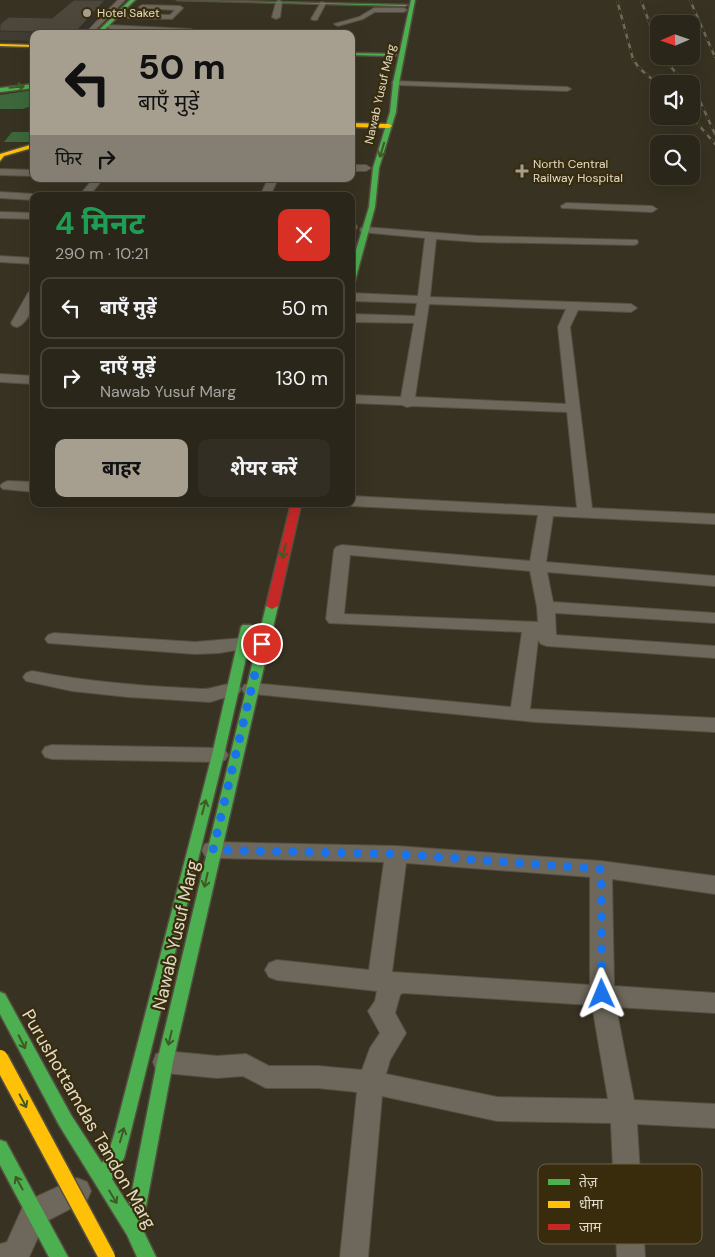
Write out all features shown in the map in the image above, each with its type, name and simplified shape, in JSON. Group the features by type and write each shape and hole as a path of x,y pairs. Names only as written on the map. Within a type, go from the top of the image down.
{"main road":[{"path":"181,0 407,4"},
{"path":"111,30 123,21 138,2"},
{"path":"102,30 138,2"},
{"name":"Nawab Yusuf Marg","path":"355,218 359,209 366,168 384,126 387,76 407,4"},
{"name":"Nawab Yusuf Marg","path":"355,266 372,207 376,168 384,126 396,83 407,4"},
{"path":"0,45 30,46"},
{"path":"355,54 394,55"},
{"path":"0,90 30,86"},
{"path":"355,125 384,126"},
{"path":"0,147 30,147"},
{"path":"0,159 2,155 30,148"},
{"name":"Nawab Yusuf Marg","path":"133,1229 165,1062 213,850 295,507"},
{"name":"Nawab Yusuf Marg","path":"102,1179 115,1158 122,1135 171,933 218,755 249,619"},
{"name":"Purushottamdas Tandon Marg","path":"0,999 65,1120 133,1229 147,1257"},
{"path":"0,1058 107,1257"},
{"path":"0,1148 59,1257"},
{"path":"53,1189 66,1215"}],"street":[{"path":"90,30 122,0"},
{"path":"138,2 150,0"},
{"path":"123,21 134,16 138,2"},
{"path":"123,21 134,16 172,17 180,8 138,2"},
{"path":"276,16 279,2"},
{"path":"315,19 323,3"},
{"path":"338,24 363,16 374,10 407,4"},
{"path":"363,16 392,18"},
{"path":"123,21 185,30"},
{"path":"396,83 568,89"},
{"path":"355,168 366,168"},
{"path":"0,172 30,173"},
{"path":"87,192 96,182"},
{"path":"0,196 30,197"},
{"path":"566,206 652,209"},
{"path":"0,215 30,216"},
{"path":"365,230 477,239 633,242"},
{"path":"407,403 424,299 430,234"},
{"path":"0,259 30,261"},
{"path":"355,297 631,308"},
{"path":"17,323 30,300"},
{"path":"574,305 564,327 585,514"},
{"path":"355,318 420,320"},
{"path":"0,378 30,376"},
{"path":"355,400 573,408"},
{"path":"8,486 30,487"},
{"path":"355,501 715,520"},
{"path":"520,714 539,628 546,607 538,566 546,512"},
{"path":"539,628 334,619 342,550 715,581"},
{"path":"546,607 715,618"},
{"path":"539,628 548,640 715,652"},
{"path":"54,639 175,648 222,648 243,644"},
{"path":"32,677 72,685 128,691 210,696 232,689"},
{"path":"251,690 520,714 715,726"},
{"path":"52,752 218,755"},
{"path":"213,850 396,854 601,869 715,885"},
{"path":"380,981 396,854"},
{"path":"601,869 602,994 623,1111 626,1164"},
{"path":"277,970 380,981 602,994 715,1003"},
{"path":"354,1257 371,1082 379,1056 394,1033 380,1011 386,1006 389,989 394,986 380,981"},
{"path":"165,1062 217,1067 246,1065 266,1077 318,1077 371,1082 497,1109 623,1111 715,1116"},
{"path":"3,1257 16,1253 35,1212 102,1179"},
{"path":"630,1244 631,1257"}],"green space":[{"path":"30,91 30,106 23,109 0,109 0,95"},
{"path":"12,132 30,132 30,142 4,142"}],"building":[{"path":"74,0 105,0 78,30 0,31 0,24 9,17 52,18"}],"railway":[{"path":"617,0 633,59 639,68 650,77"},
{"path":"641,0 650,24"},
{"path":"690,0 715,57"},
{"path":"669,65 678,75"},
{"path":"700,101 715,134"},
{"path":"699,125 715,144"}],"traffic: fast":[{"path":"101,30 133,0"},
{"path":"179,0 405,5"},
{"path":"355,267 372,207 376,168 393,112 396,83 413,0"},
{"path":"355,54 394,55"},
{"path":"0,90 30,86"},
{"path":"133,1229 165,1062 272,606"},
{"path":"102,1179 115,1158 122,1135 218,755 247,627"},
{"path":"0,999 65,1120 133,1229 147,1257"},
{"path":"0,1148 59,1257"}],"traffic: slow":[{"path":"0,45 30,46"},
{"path":"355,125 389,126"},
{"path":"0,159 2,155 30,147"},
{"path":"0,1058 107,1257"}],"traffic: jam":[{"path":"272,606 295,507"}],"place":[{"name":"Hotel Saket","path":"87,13"},
{"name":"North Central Railway Hospital","path":"522,171"}],"route":[{"path":"262,644 213,850 396,854 601,869 602,994"}]}
